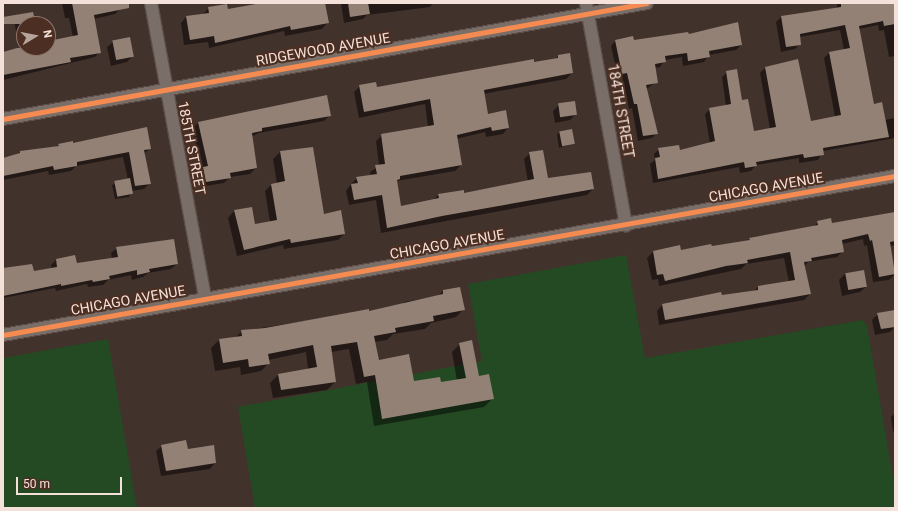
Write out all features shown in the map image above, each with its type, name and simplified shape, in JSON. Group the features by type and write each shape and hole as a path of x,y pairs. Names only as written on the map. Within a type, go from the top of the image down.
{"street":[{"name":"185TH STREET","path":"151,3 205,298"},
{"name":"RIDGEWOOD AVENUE","path":"3,119 166,90 586,8 647,3"},
{"name":"184TH STREET","path":"586,8 626,225"},
{"name":"CHICAGO AVENUE","path":"3,335 895,176"}],"green space":[{"path":"626,255 645,358 863,320 867,326 895,489 895,508 255,508 238,407 482,361 468,284"},
{"path":"108,339 137,508 3,508 3,358"}],"building":[{"path":"72,3 129,3 129,8 94,15 101,53 70,58 71,62 3,75 3,52 16,48 16,56 56,56 56,39 78,35"},
{"path":"261,3 325,3 329,23 291,30 290,26 215,43 214,36 190,40 186,16 209,13 208,7 227,4 228,9"},
{"path":"348,3 368,3 370,14 350,17"},
{"path":"841,3 895,3 895,24 884,26 883,21 859,26 874,104 882,102 889,137 823,148 824,155 804,158 803,154 756,162 757,166 745,168 744,162 658,179 655,158 660,157 658,148 679,145 680,150 715,141 709,108 731,104 726,71 737,69 742,100 748,99 754,131 776,127 765,67 798,59 811,121 841,115 829,52 850,48 845,25 800,34 801,45 786,47 781,16 841,7"},
{"path":"33,12 34,16 16,16 16,24 3,24 3,17"},
{"path":"738,22 742,45 709,51 710,57 688,61 687,53 665,56 666,62 655,64 658,83 646,85 658,134 643,136 637,104 634,104 627,73 622,74 615,40 633,36 634,40 688,32 689,34"},
{"path":"130,37 134,57 116,60 112,40"},
{"path":"570,53 573,73 484,90 488,114 506,110 509,128 492,131 491,127 457,135 462,165 400,176 400,179 397,180 401,206 439,198 438,194 464,190 464,193 534,179 529,152 543,150 548,178 591,172 594,189 442,216 387,228 382,195 354,200 351,184 358,183 356,177 377,174 375,165 385,164 381,134 434,125 430,99 364,112 359,85 376,82 377,87 534,59 534,62 558,58 558,55"},
{"path":"327,95 331,116 262,128 262,131 252,133 257,168 230,173 231,178 206,182 203,167 208,166 198,122"},
{"path":"575,101 577,115 560,117 558,103"},
{"path":"147,127 151,149 144,150 151,184 135,186 129,152 77,162 77,166 54,170 53,166 3,176 3,158 20,153 20,151 59,146 58,144 73,141 73,143"},
{"path":"572,129 575,144 562,146 559,131"},
{"path":"313,147 324,214 341,210 345,234 291,243 290,239 244,250 234,210 252,207 255,224 277,220 271,184 285,181 280,151"},
{"path":"130,178 133,194 117,197 114,181"},
{"path":"895,212 895,241 890,242 895,274 879,277 872,240 870,241 868,234 842,240 844,252 811,258 812,261 804,262 811,294 665,320 662,304 721,292 722,295 758,290 758,286 795,280 790,252 747,260 748,263 726,266 665,281 663,274 657,275 653,251 680,245 681,250 711,244 712,246 750,240 749,238 818,225 817,221 831,218 832,223"},
{"path":"174,239 178,264 149,269 150,272 137,275 137,270 109,276 110,279 93,282 92,280 61,286 61,284 3,296 3,268 32,264 34,271 57,267 56,259 75,255 77,263 118,257 116,247"},
{"path":"864,270 867,287 848,290 845,273"},
{"path":"460,287 465,310 433,316 434,321 395,328 396,332 374,336 379,360 409,354 414,381 440,377 441,382 466,378 459,343 472,340 479,376 489,374 494,399 382,419 375,375 364,377 357,342 331,346 336,382 281,390 278,374 317,367 313,345 268,354 270,364 249,367 248,359 223,363 219,339 242,336 241,330 265,328 369,309 369,311 443,294 443,290"},
{"path":"895,310 895,327 881,329 877,313"},
{"path":"186,440 188,449 214,445 216,463 166,471 161,445"}],"cycle path":[{"path":"3,119 647,3"},
{"path":"3,335 895,176"}]}
